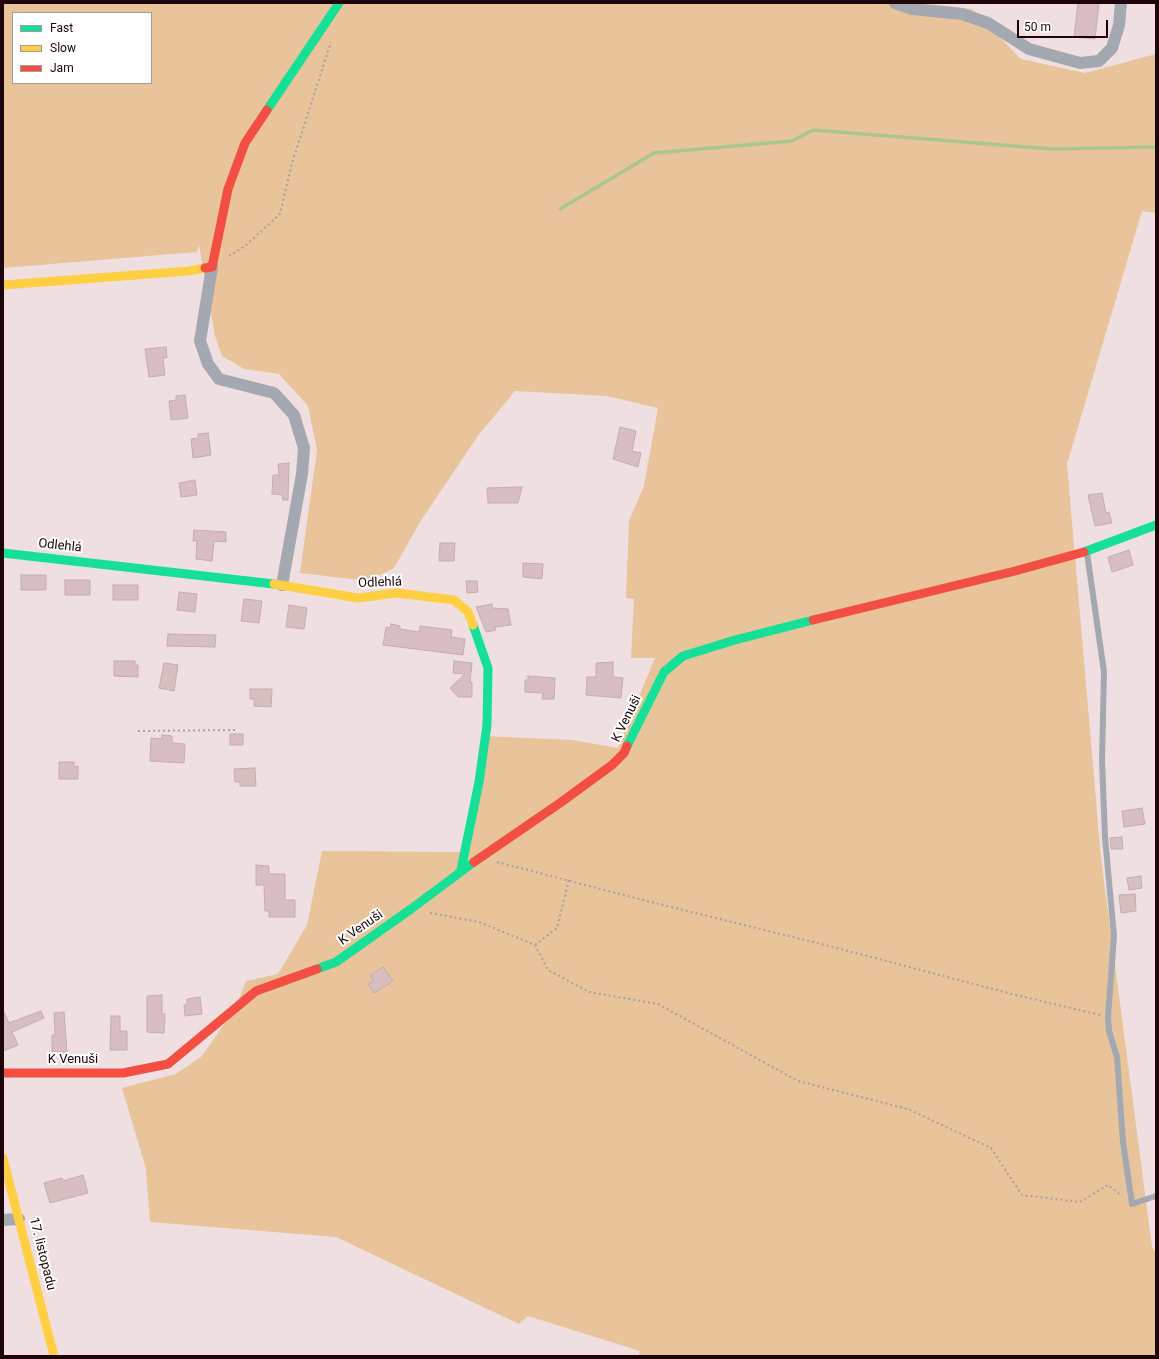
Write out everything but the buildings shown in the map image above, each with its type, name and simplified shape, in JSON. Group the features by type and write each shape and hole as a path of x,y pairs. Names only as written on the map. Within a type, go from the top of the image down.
{"street":[{"path":"282,585 302,474 304,448 294,415 274,393 219,379 208,364 200,341 212,266 228,189 245,143 339,3"},
{"path":"895,3 912,10 962,14 988,23 1030,49 1080,63 1098,61 1112,48 1119,25 1121,3"},
{"path":"3,285 189,271 212,266"},
{"path":"1086,551 1156,525"},
{"name":"K Venuši","path":"3,1073 124,1073 168,1064 256,991 336,962 411,909 461,870 560,803 612,765 624,754 664,672 683,656 735,640 1015,571 1086,551"},
{"name":"Odlehlá","path":"3,553 282,585 358,598 397,593 454,600 468,612 488,668 487,725 479,782 461,870"},
{"name":"17. listopadu","path":"3,1158 54,1356"},
{"path":"3,1220 19,1219"}],"lane":[{"path":"1086,551 1104,672 1102,760 1105,837 1114,936 1108,1017 1109,1031 1117,1057 1123,1142 1132,1204 1156,1196"}],"path":[{"path":"212,266 245,246 280,214 292,163 332,40"},
{"path":"138,731 236,730"},
{"path":"479,858 1012,994 1108,1017"},
{"path":"535,945 557,928 569,880"},
{"path":"411,909 479,922 535,945 548,970 589,992 658,1004 798,1081 908,1109 991,1148 1022,1195 1080,1202 1108,1185 1132,1204"}],"shaded area":[{"path":"3,3 921,3 972,9 1021,59 1085,73 1156,54 1156,213 1142,211 1067,464 1101,858 1152,1247 1156,1252 1156,1356 638,1356 640,1351 528,1316 519,1324 336,1237 150,1222 146,1169 122,1088 176,1074 202,1056 236,1007 246,981 278,974 307,925 322,851 461,852 484,736 572,740 618,748 655,658 631,658 634,599 626,598 629,521 644,486 658,408 607,396 515,391 477,437 420,522 394,568 368,581 300,573 317,450 308,406 279,374 244,369 222,356 215,336 199,245 197,252 3,268"}],"waterway":[{"path":"560,209 654,153 792,141 813,130 1052,149 1156,147"}],"traffic: fast":[{"path":"267,110 339,3"},
{"path":"1084,552 1156,525"},
{"path":"3,553 274,584"},
{"path":"627,746 664,672 683,656 735,640 813,620"},
{"path":"461,870 479,782 487,725 488,668 473,625"},
{"path":"317,969 336,962 474,862"}],"traffic: slow":[{"path":"3,285 189,271 205,268"},
{"path":"274,584 358,598 397,593 454,600 468,612 473,625"},
{"path":"3,1158 54,1356"}],"traffic: jam":[{"path":"205,268 212,267 228,189 245,143 267,110"},
{"path":"813,620 1015,571 1084,552"},
{"path":"474,862 612,765 624,753 627,746"},
{"path":"3,1073 123,1073 168,1064 256,991 317,969"}]}
